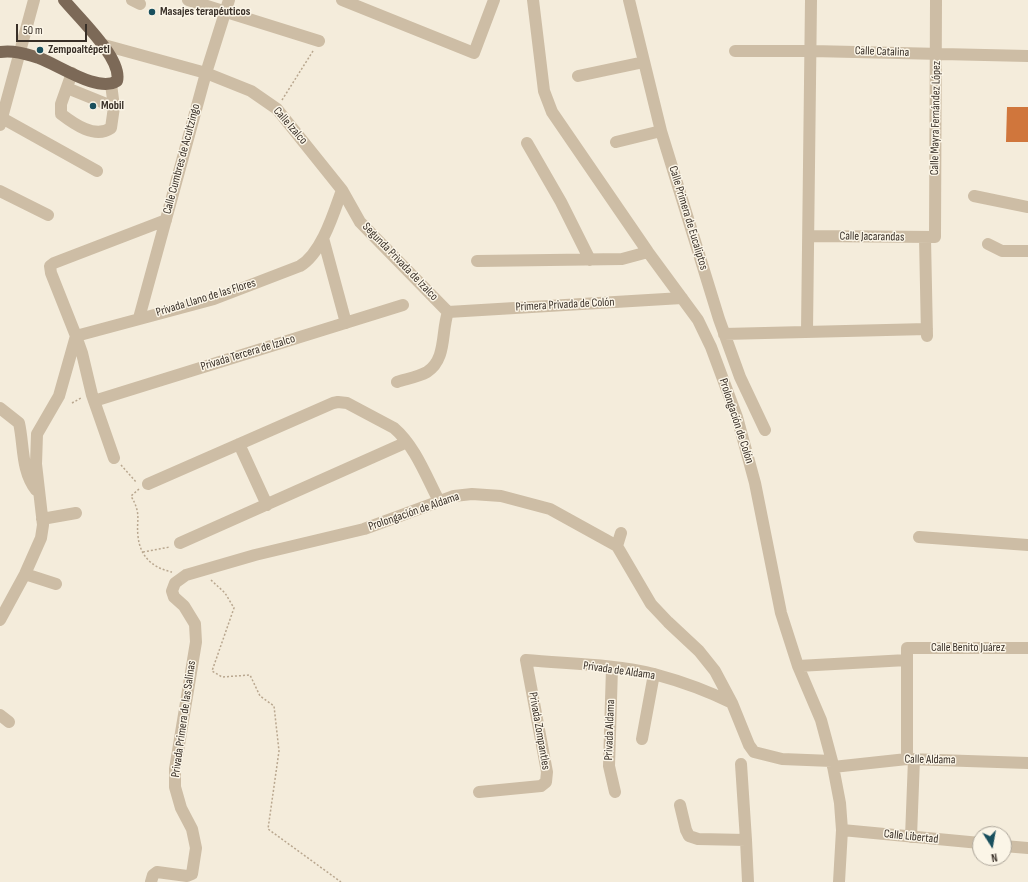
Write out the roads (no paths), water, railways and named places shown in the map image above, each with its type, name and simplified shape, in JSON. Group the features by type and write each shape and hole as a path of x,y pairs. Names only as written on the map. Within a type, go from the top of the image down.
{"main road":[{"path":"0,52 20,52 41,59 95,83 111,84 117,80 118,67 104,46 64,0"}],"street":[{"path":"34,0 1,120 97,171"},
{"path":"188,0 228,5 319,41"},
{"path":"342,0 474,53 494,0"},
{"name":"Prolongación de Colón","path":"533,0 544,91 552,112 648,252 698,320 711,347 737,417 755,483 781,613 798,666 821,720 833,764 840,803 842,830 839,882"},
{"name":"Calle Primera de Eucaliptos","path":"629,0 661,131 724,334 740,377 765,430"},
{"path":"724,334 807,331 812,51 811,0"},
{"name":"Calle Mayra Fernández López","path":"807,331 927,333 937,54 936,0"},
{"name":"Calle Cumbres de Acultzingo","path":"139,318 206,73 228,5"},
{"name":"Calle Izalco","path":"104,46 206,73 251,92 277,109 342,190"},
{"name":"Calle Catalina","path":"735,51 812,51 1028,56"},
{"path":"578,76 644,62"},
{"path":"72,73 61,104 61,114 75,125 96,132 105,132 111,128 114,107 111,84"},
{"path":"67,88 114,107"},
{"path":"616,142 661,131"},
{"path":"527,143 561,202 590,260"},
{"path":"342,190 323,238 346,323"},
{"name":"Segunda Privada de Izalco","path":"342,190 360,222 448,312"},
{"path":"0,191 48,215"},
{"path":"974,196 1028,207"},
{"path":"114,458 94,401 82,353 51,273 50,266 54,263 166,220"},
{"name":"Calle Jacarandas","path":"809,236 930,237"},
{"name":"Privada Llano de las Flores","path":"76,336 214,299 295,268 311,258 323,238"},
{"path":"988,244 1002,251 1028,250"},
{"path":"477,261 622,259 648,252"},
{"name":"Primera Privada de Colón","path":"448,312 682,298"},
{"name":"Privada Tercera de Izalco","path":"94,401 403,305"},
{"path":"397,382 426,372 438,360 448,312"},
{"path":"0,620 4,607 25,574 41,538 42,519 35,454 37,434 59,396 76,336"},
{"path":"148,484 338,402 347,403 394,428 407,442 439,501"},
{"path":"0,408 19,423 23,457 31,482 39,494"},
{"path":"180,543 407,442"},
{"path":"239,444 267,505"},
{"name":"Prolongación de Aldama","path":"172,591 175,583 186,575 254,555 364,528 405,515 439,501 472,494 486,494 518,500 563,515 617,546"},
{"path":"42,519 76,513"},
{"path":"621,533 617,546 645,595 668,622 708,660 732,703 748,745 754,752 782,758 833,764"},
{"path":"920,537 1028,545"},
{"path":"25,574 56,584"},
{"name":"Privada Primera de las Salinas","path":"151,882 153,875 157,872 187,876 192,874 196,848 192,829 181,808 175,787 175,769 191,662 196,642 195,624 184,606 174,597 172,591"},
{"name":"Calle Benito Juárez","path":"798,666 907,654 1028,648"},
{"path":"907,654 911,759 911,837"},
{"name":"Privada de Aldama","path":"526,660 612,668 654,674 718,696 732,703"},
{"name":"Privada Zompantles","path":"478,792 541,786 546,782 547,772 526,660"},
{"name":"Privada Aldama","path":"612,668 609,766 615,792"},
{"path":"642,739 654,674"},
{"name":"Calle Aldama","path":"833,764 911,759 1028,763"},
{"path":"741,764 748,882"},
{"path":"680,805 686,830 689,836 698,839 746,840"},
{"name":"Calle Libertad","path":"842,830 972,842"},
{"path":"1012,847 1028,848"}],"place":[{"name":"Masajes terapéuticos","path":"152,12"},
{"name":"Zempoaltépetl","path":"40,50"},
{"name":"Mobil","path":"93,106"}]}
